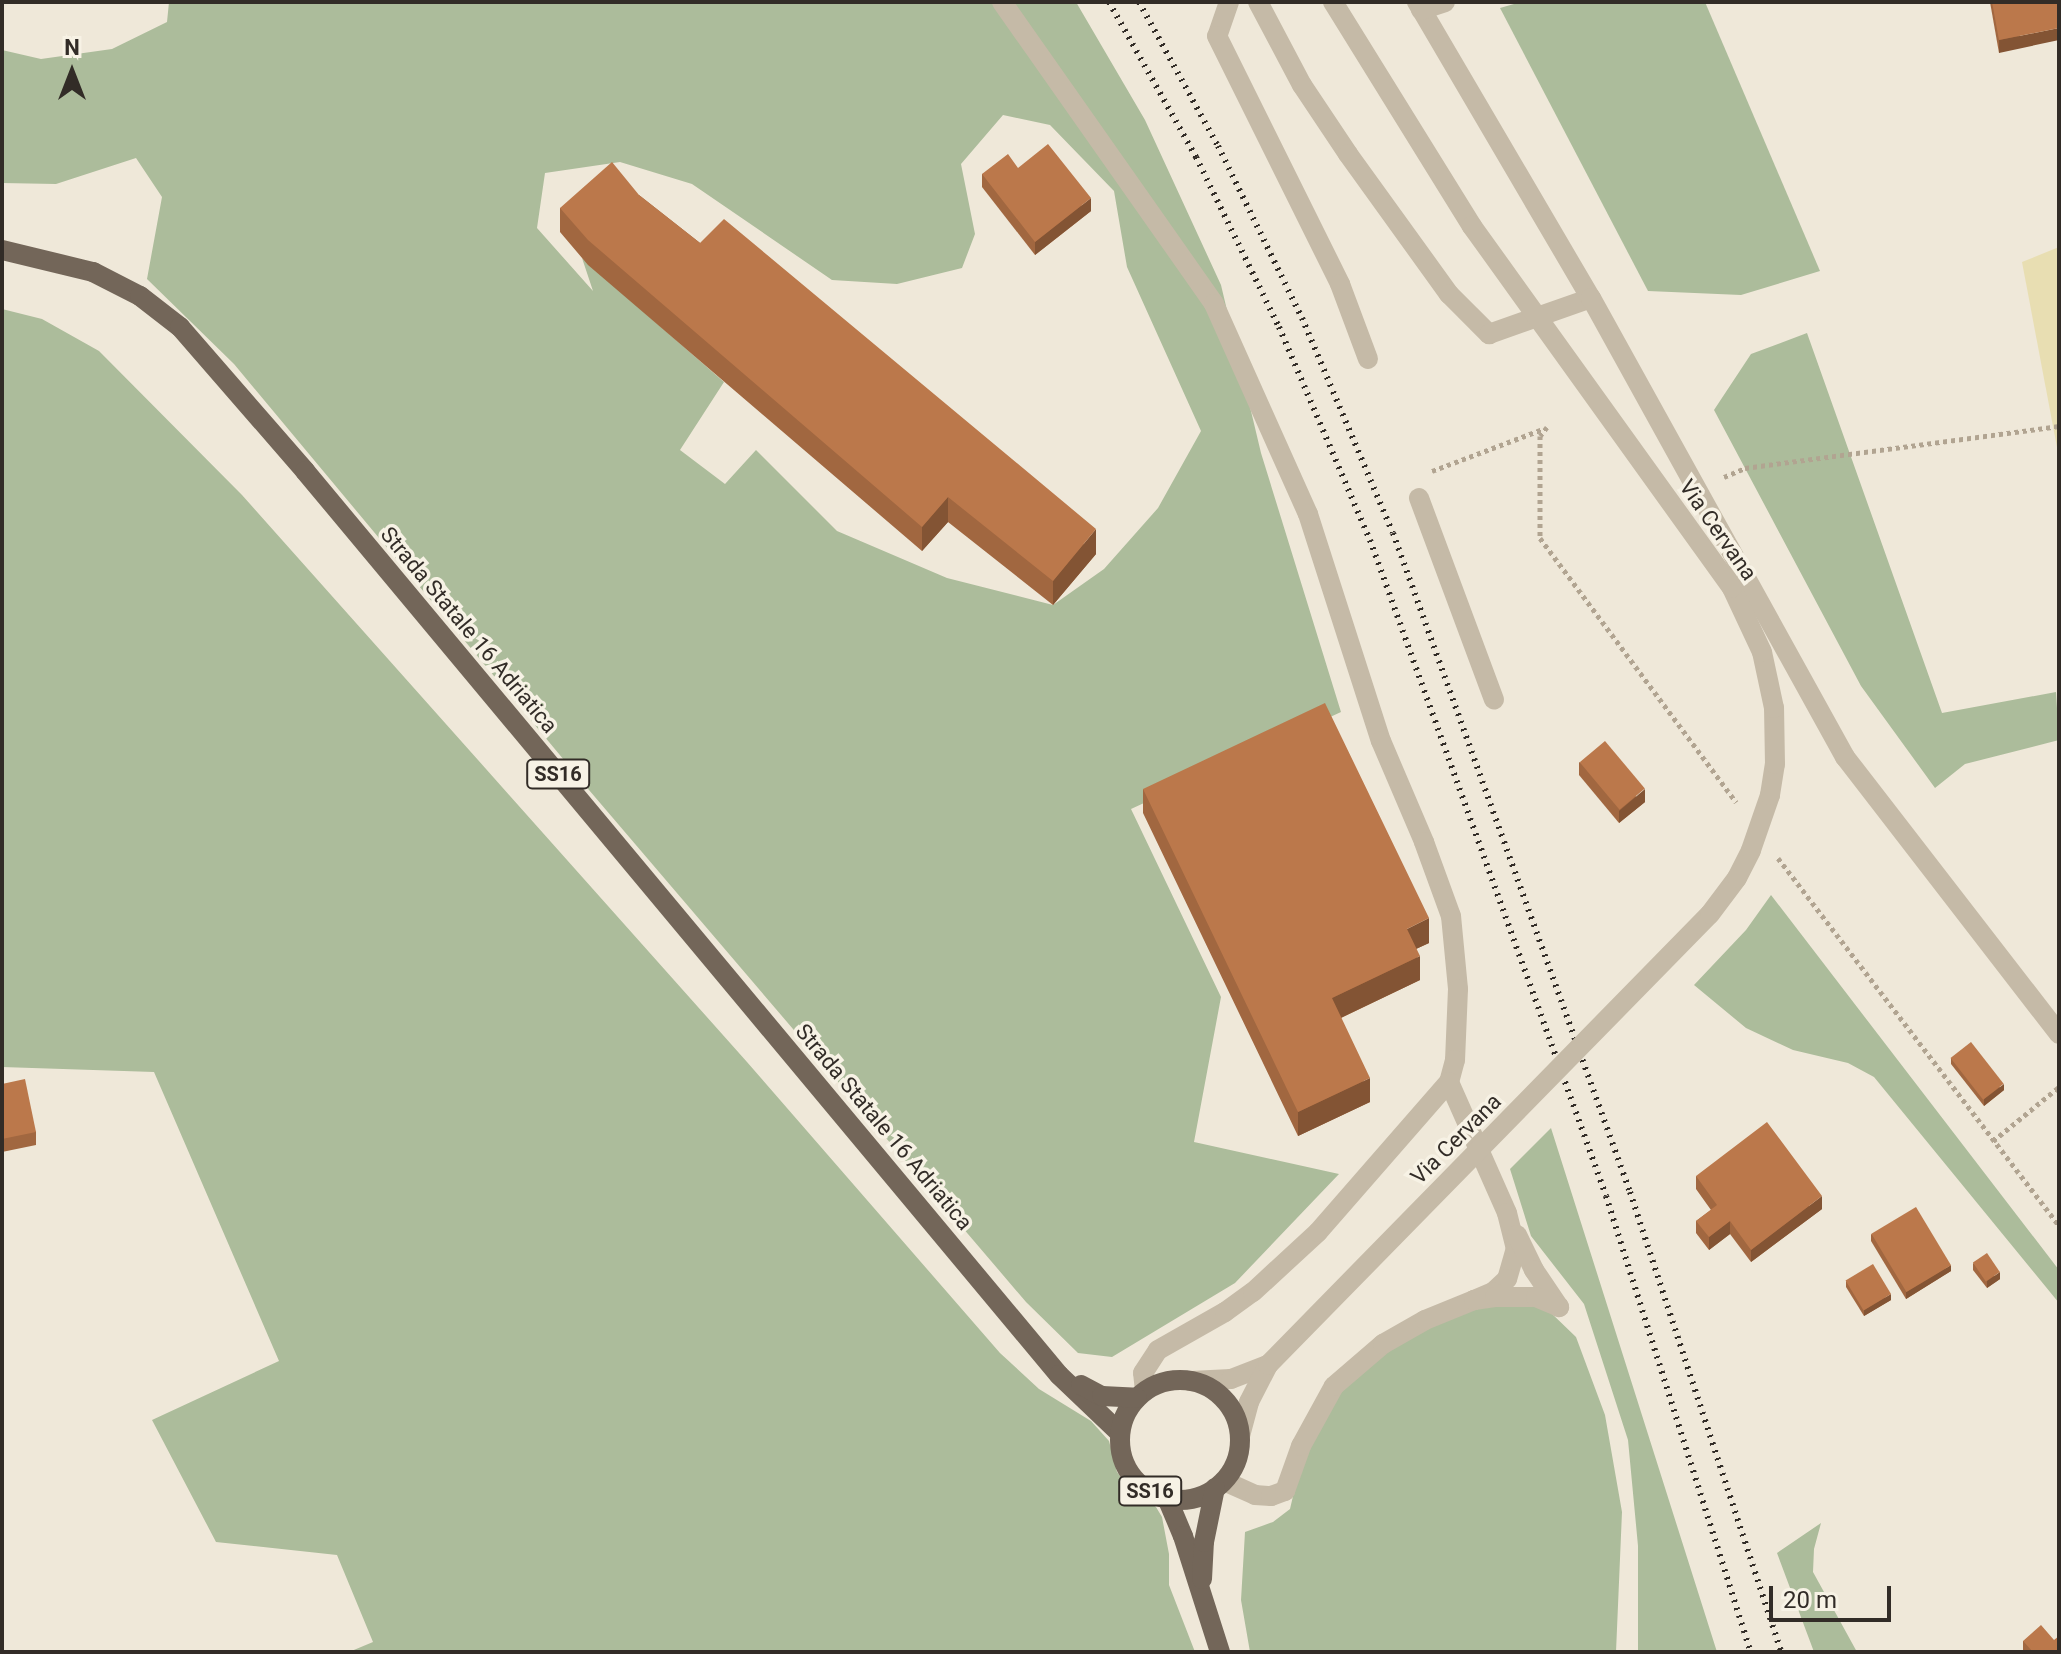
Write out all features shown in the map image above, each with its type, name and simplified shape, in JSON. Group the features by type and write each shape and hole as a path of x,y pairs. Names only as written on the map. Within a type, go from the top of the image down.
{"main road":[{"name":"Strada Statale 16 Adriatica","path":"2,250 93,272 140,296 180,327 305,471 1059,1375"},
{"name":"SS16","path":"1059,1375 1102,1396 1141,1394 1175,1380 1191,1381"},
{"name":"SS16","path":"1059,1375 1120,1433 1123,1458 1136,1481 1167,1498 1192,1498 1219,1484"},
{"path":"1191,1381 1210,1388 1225,1400 1236,1417 1240,1436"},
{"path":"1120,1433 1125,1414 1141,1394"},
{"name":"SS16","path":"1202,1599 1204,1542 1219,1484 1239,1452 1240,1436"},
{"name":"SS16","path":"1167,1498 1183,1536 1220,1652"}],"street":[{"path":"1002,2 1214,304 1308,514 1381,741 1424,842 1451,916 1458,989 1455,1060 1449,1082 1318,1232 1253,1292 1225,1312 1158,1350 1143,1373 1141,1394"},
{"path":"1229,2 1217,36 1340,284 1368,359"},
{"path":"1258,2 1302,85 1348,154 1449,294 1489,334 1591,298"},
{"name":"Via Cervana","path":"1240,1436 1249,1402 1268,1365 1710,914 1737,878 1751,850 1770,795 1775,764 1774,708 1762,652 1732,588 1472,226 1333,2"},
{"path":"1445,2 1419,6 1591,298 1845,757 2059,1034"},
{"path":"1419,498 1494,700"},
{"path":"1449,1082 1534,1270 1559,1307 1526,1296 1474,1300"},
{"path":"1219,1484 1255,1495 1271,1496 1285,1491 1301,1446 1325,1398 1344,1375 1399,1334 1501,1286 1513,1268 1516,1248 1507,1213"},
{"name":"Via Cervana","path":"1191,1381 1231,1379 1268,1365"}],"path":[{"path":"1698,490 1745,468 2059,426"},
{"path":"1428,472 1547,427 1540,436 1540,538 1725,787"},
{"path":"1793,879 2059,1226"},
{"path":"1993,1141 2059,1087"}],"green space":[{"path":"169,2 1076,2 1145,120 1221,285 1261,453 1341,712 1131,809 1221,997 1194,1142 1339,1174 1235,1283 1112,1357 1078,1353 1026,1302 589,790 234,364 147,279 162,197 136,158 56,184 2,183 2,50 41,59 112,49 167,22","holes":["1003,115 1050,125 1114,191 1127,267 1201,431 1158,508 1104,569 1053,605 947,578 837,531 756,450 725,484 680,450 724,382 582,258 593,291 537,228 545,173 620,162 692,184 832,280 897,284 962,268 975,234 961,164"]},
{"path":"1521,2 1705,2 1820,271 1741,295 1648,291 1500,8"},
{"path":"2,309 42,319 99,351 242,495 747,1062 1000,1353 1039,1389 1091,1421 1109,1441 1117,1472 1125,1483 1156,1507 1162,1517 1169,1554 1169,1585 1195,1652 349,1652 373,1642 337,1555 216,1542 152,1420 279,1361 154,1072 2,1067"},
{"path":"1807,333 1942,713 2056,692 2059,740 1965,764 1935,788 1861,686 1714,410 1751,354"},
{"path":"1771,895 2059,1270 2059,1303 1874,1077 1848,1063 1793,1050 1746,1028 1694,985 1746,930"},
{"path":"1551,1128 1717,1652 1638,1652 1638,1546 1628,1440 1584,1304 1531,1236 1510,1169"},
{"path":"1520,1301 1548,1310 1576,1337 1605,1415 1622,1512 1616,1652 1250,1652 1241,1600 1245,1532 1273,1522 1290,1509 1297,1479 1324,1408 1357,1368 1467,1306"},
{"path":"1821,1523 1814,1549 1813,1572 1857,1652 1814,1652 1777,1553"}],"sand":[{"path":"2059,247 2059,458 2022,262"}],"building":[{"path":"1992,2 2059,2 2059,28 1999,40"},
{"path":"1048,144 1091,198 1035,242 982,174 1008,154 1018,168"},
{"path":"612,162 639,195 700,243 724,219 1096,529 1053,581 948,497 922,527 588,240 560,208"},
{"path":"1325,703 1429,918 1407,929 1420,956 1332,998 1370,1078 1298,1112 1143,789"},
{"path":"1605,741 1645,788 1620,810 1580,762"},
{"path":"1971,1042 2004,1084 1983,1100 1951,1058"},
{"path":"25,1079 36,1132 2,1139 2,1084"},
{"path":"1767,1122 1822,1196 1751,1250 1730,1221 1709,1237 1696,1221 1717,1205 1696,1176"},
{"path":"1916,1207 1951,1265 1906,1292 1871,1234"},
{"path":"1987,1253 2000,1272 1986,1282 1973,1263"},
{"path":"1873,1264 1891,1294 1864,1310 1846,1280"},
{"path":"2041,1625 2054,1640 2059,1636 2059,1652 2033,1652 2023,1641"}],"railway":[{"path":"1109,2 1196,157 1279,327 1370,540 1606,1196 1751,1652"},
{"path":"1139,2 1218,146 1302,318 1393,533 1630,1192 1781,1652"}]}
